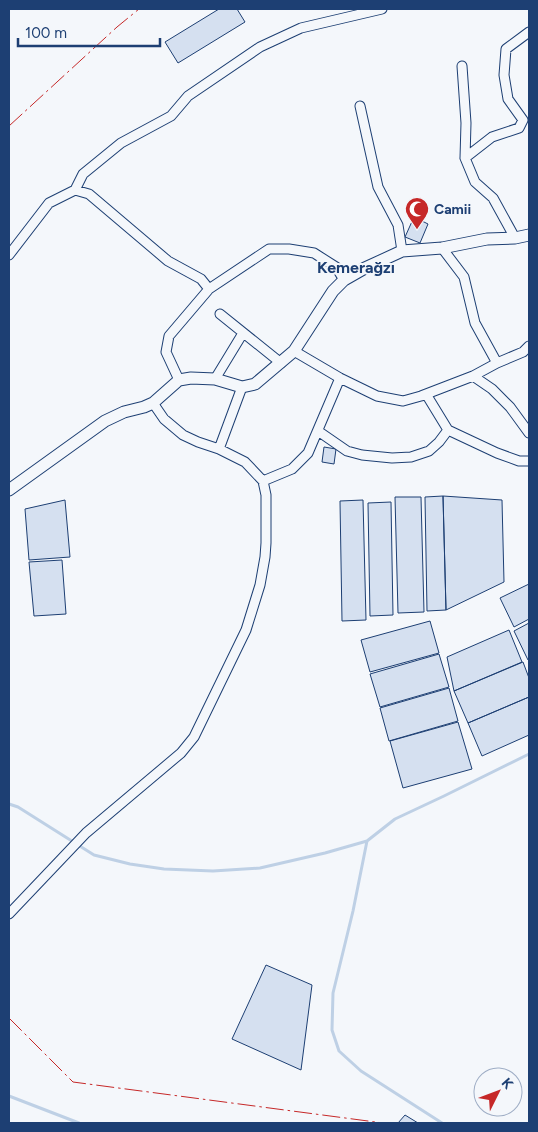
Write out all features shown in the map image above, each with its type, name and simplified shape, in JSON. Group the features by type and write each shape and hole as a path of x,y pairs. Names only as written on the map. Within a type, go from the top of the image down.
{"street":[{"path":"9,255 49,203 74,190 83,174 121,144 171,116 188,96 260,47 301,28 382,9"},
{"path":"465,158 492,137 519,128 523,120 508,99 504,75 506,49 529,32"},
{"path":"462,66 466,123 465,158 475,182 493,198 515,238"},
{"path":"360,106 378,187 398,225 402,251"},
{"path":"74,190 89,194 168,261 201,279 209,289"},
{"path":"9,490 106,421 124,412 153,403 179,380 191,378 215,379 242,386 255,384 294,351 333,291 344,280 365,268 402,251 442,248 488,239 515,238 529,235"},
{"path":"442,248 464,277 475,323 497,363"},
{"path":"179,380 166,352 169,336 209,289 269,249 289,249 314,253 336,267 344,280"},
{"path":"220,314 281,363"},
{"path":"215,379 243,333"},
{"path":"294,351 340,378 377,396 403,401 473,376 523,352 529,346"},
{"path":"473,376 492,389 510,406 529,433"},
{"path":"263,481 292,469 308,453 340,378"},
{"path":"219,449 242,386"},
{"path":"426,394 448,430 497,453 519,461 529,461"},
{"path":"9,914 86,833 181,753 194,737 246,630 260,585 266,557 266,495 263,481 245,462 219,449 183,435 164,419 153,403"},
{"path":"318,431 347,451 362,456 392,458 411,457 429,451 448,430"}],"building":[{"path":"219,9 237,9 245,22 178,63 165,42"},
{"name":"Camii","path":"414,217 428,224 420,243 405,237"},
{"path":"324,447 336,449 334,464 322,462"},
{"path":"443,496 502,500 504,582 446,610"},
{"path":"443,496 446,610 427,611 425,497"},
{"path":"395,497 421,497 424,612 398,613"},
{"path":"65,500 70,557 29,560 25,509"},
{"path":"363,500 366,620 342,621 340,501"},
{"path":"391,502 393,615 370,616 368,503"},
{"path":"62,560 66,614 34,616 29,562"},
{"path":"529,584 529,619 514,627 500,598"},
{"path":"430,621 439,653 370,672 361,640"},
{"path":"529,623 529,659 528,660 514,631"},
{"path":"509,630 522,662 454,691 447,657"},
{"path":"439,654 449,687 380,707 370,674"},
{"path":"523,662 529,678 529,697 468,723 454,691"},
{"path":"449,688 458,721 389,741 380,708"},
{"path":"529,697 529,735 482,756 468,723"},
{"path":"458,722 472,769 403,788 390,741"},
{"path":"266,965 312,985 301,1070 232,1039"},
{"path":"405,1115 418,1123 398,1123"}],"waterway":[{"path":"9,804 18,807 94,855 130,864 164,869 213,871 260,868 367,841 395,819 529,754"},
{"path":"367,841 353,911 333,993 332,1030 339,1051 361,1071 442,1123"},
{"path":"9,1096 79,1123"}],"power":[{"path":"9,126 139,9"},
{"path":"9,1018 73,1082 383,1123"}],"place":[{"name":"Camii","path":"417,230"}],"district":[{"name":"Kemerağzı","path":"356,267"}]}
